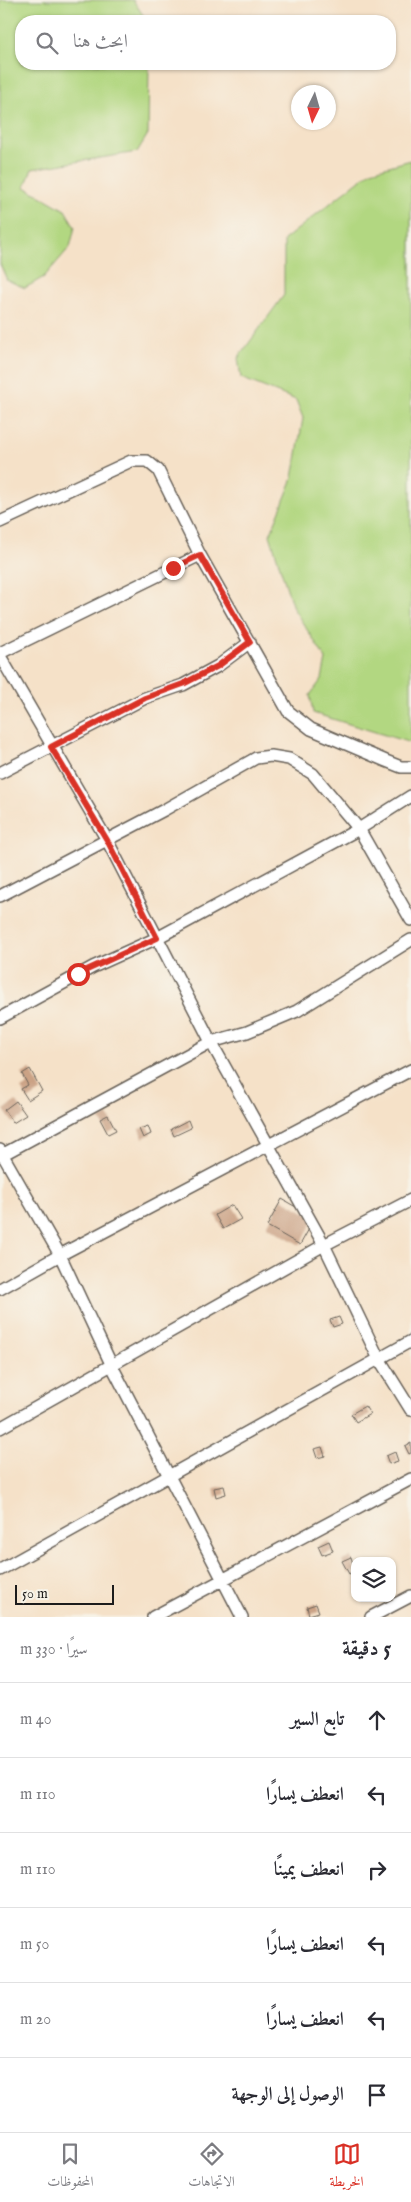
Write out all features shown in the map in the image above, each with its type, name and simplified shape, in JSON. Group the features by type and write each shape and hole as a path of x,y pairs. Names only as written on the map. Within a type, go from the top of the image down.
{"street":[{"path":"0,522 131,461 147,461 158,470 200,555 288,711 300,722 312,729 401,767 411,767"},
{"path":"200,555 0,654 51,747 107,840 211,1042 324,1245 378,1357 411,1410"},
{"path":"0,773 145,698 183,684 218,666 250,642"},
{"path":"0,896 256,758 271,756 290,759 312,774 359,829 411,920"},
{"path":"0,1018 85,970 157,938 359,829 411,796"},
{"path":"242,1617 112,1366 60,1255 1,1154 211,1042 247,1032 297,1011 411,940"},
{"path":"0,1289 60,1255 411,1070"},
{"path":"0,1428 324,1245 411,1200"},
{"path":"0,1570 411,1340"},
{"path":"153,1617 166,1614 411,1479"},
{"path":"372,1617 411,1596"}],"green space":[{"path":"0,0 133,0 143,15 15,15 15,70 149,70 148,134 137,152 32,169 25,187 65,210 75,227 70,247 44,277 25,288 7,280 0,264"},
{"path":"411,160 411,743 313,713 310,695 322,679 326,659 293,608 270,535 293,478 303,418 296,400 241,378 238,358 284,295 284,240 371,171"}],"building":[{"path":"30,1069 42,1091 28,1100 21,1089 28,1085 22,1074"},
{"path":"16,1101 26,1115 13,1123 4,1110"},
{"path":"108,1115 116,1130 108,1134 100,1119"},
{"path":"188,1120 191,1128 174,1136 171,1129"},
{"path":"148,1126 151,1134 143,1138 139,1129"},
{"path":"282,1199 315,1218 300,1245 267,1226"},
{"path":"232,1205 241,1219 223,1229 215,1215"},
{"path":"339,1317 342,1324 333,1327 330,1320"},
{"path":"365,1406 370,1414 356,1422 351,1414"},
{"path":"411,1443 411,1453 409,1454 405,1446"},
{"path":"322,1447 325,1456 317,1458 314,1449"},
{"path":"395,1452 398,1461 389,1464 386,1456"},
{"path":"224,1486 226,1494 216,1497 214,1488"},
{"path":"329,1541 333,1551 322,1555 318,1546"},
{"path":"351,1557 351,1573 349,1574 342,1561"},
{"path":"316,1604 319,1612 309,1615 307,1607"}],"route":[{"path":"78,974 157,938 107,840 79,790 51,747 145,698 183,684 218,666 250,642 200,555 173,568"}]}
